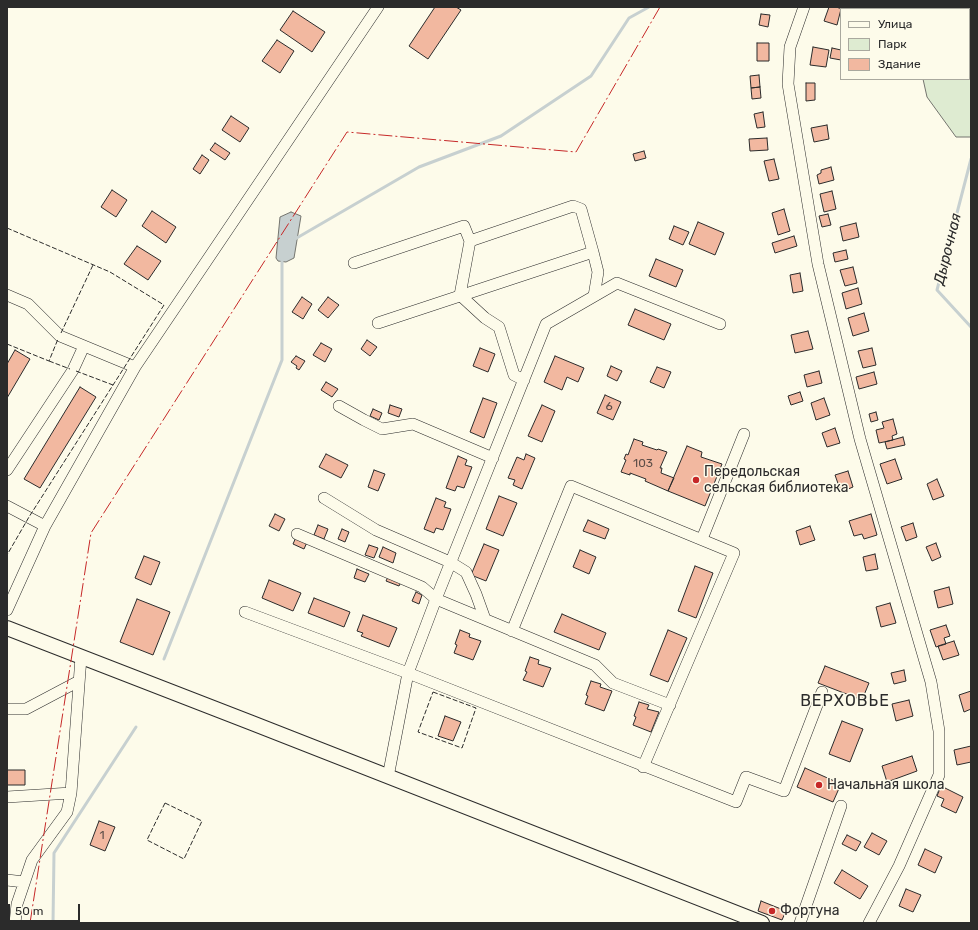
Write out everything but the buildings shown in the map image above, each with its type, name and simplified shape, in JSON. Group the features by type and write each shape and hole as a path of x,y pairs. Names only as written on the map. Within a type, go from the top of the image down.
{"main road":[{"path":"7,628 762,923"}],"street":[{"path":"7,610 45,526 136,367 378,7"},
{"path":"804,7 790,48 788,84 818,264 860,439 931,682 938,731 940,775 899,866 869,923"},
{"path":"470,241 573,206 581,209 598,272 594,296"},
{"path":"354,263 464,226 470,241 460,295"},
{"path":"378,323 593,252"},
{"path":"388,777 408,673 450,562 546,324 617,283 720,324"},
{"path":"460,295 485,318 499,327 514,375 524,380"},
{"path":"7,296 28,304 60,336 136,367"},
{"path":"7,470 73,370 84,346"},
{"path":"339,406 382,429 413,424 493,458"},
{"path":"702,539 744,434"},
{"path":"512,631 571,486 734,552 644,767"},
{"path":"324,498 376,530 450,562 466,572 485,619"},
{"path":"7,506 45,526"},
{"path":"298,534 422,587 436,599 595,665 613,683 670,705"},
{"path":"245,612 408,673 736,802 746,777 784,791 822,692"},
{"path":"15,923 17,904 32,860 67,812 71,793 78,681 81,657"},
{"path":"7,709 26,709 78,681"},
{"path":"7,797 71,793"},
{"path":"800,923 841,806"},
{"path":"7,880 24,882"}],"green space":[{"path":"971,7 971,137 956,137 927,97 923,80 970,80 970,8 936,8"}],"shaded area":[{"path":"291,212 301,216 294,258 286,262 278,261 276,258 280,217"}],"waterway":[{"path":"295,239 419,167 501,136 591,76 629,18 649,7"},
{"name":"Дырочная","path":"971,159 937,290 971,327"},
{"path":"164,659 282,360 282,259"},
{"path":"53,923 54,853 136,727"}],"fence":[{"path":"7,228 110,272 164,305 29,517 7,555"},
{"path":"61,333 93,265"},
{"path":"7,344 49,361 58,339"},
{"path":"49,361 70,369"},
{"path":"76,371 113,385"},
{"path":"433,692 476,708 462,748 418,732 433,692"},
{"path":"165,803 202,821 184,859 147,840 165,803"}],"power":[{"path":"30,923 91,533 347,132 576,152 660,7"}],"place":[{"name":"Передольская сельская библиотека","path":"696,480"},
{"name":"Начальная школа","path":"819,785"},
{"name":"Фортуна","path":"772,911"}],"district":[{"name":"ВЕРХОВЬЕ","path":"845,701"}]}
